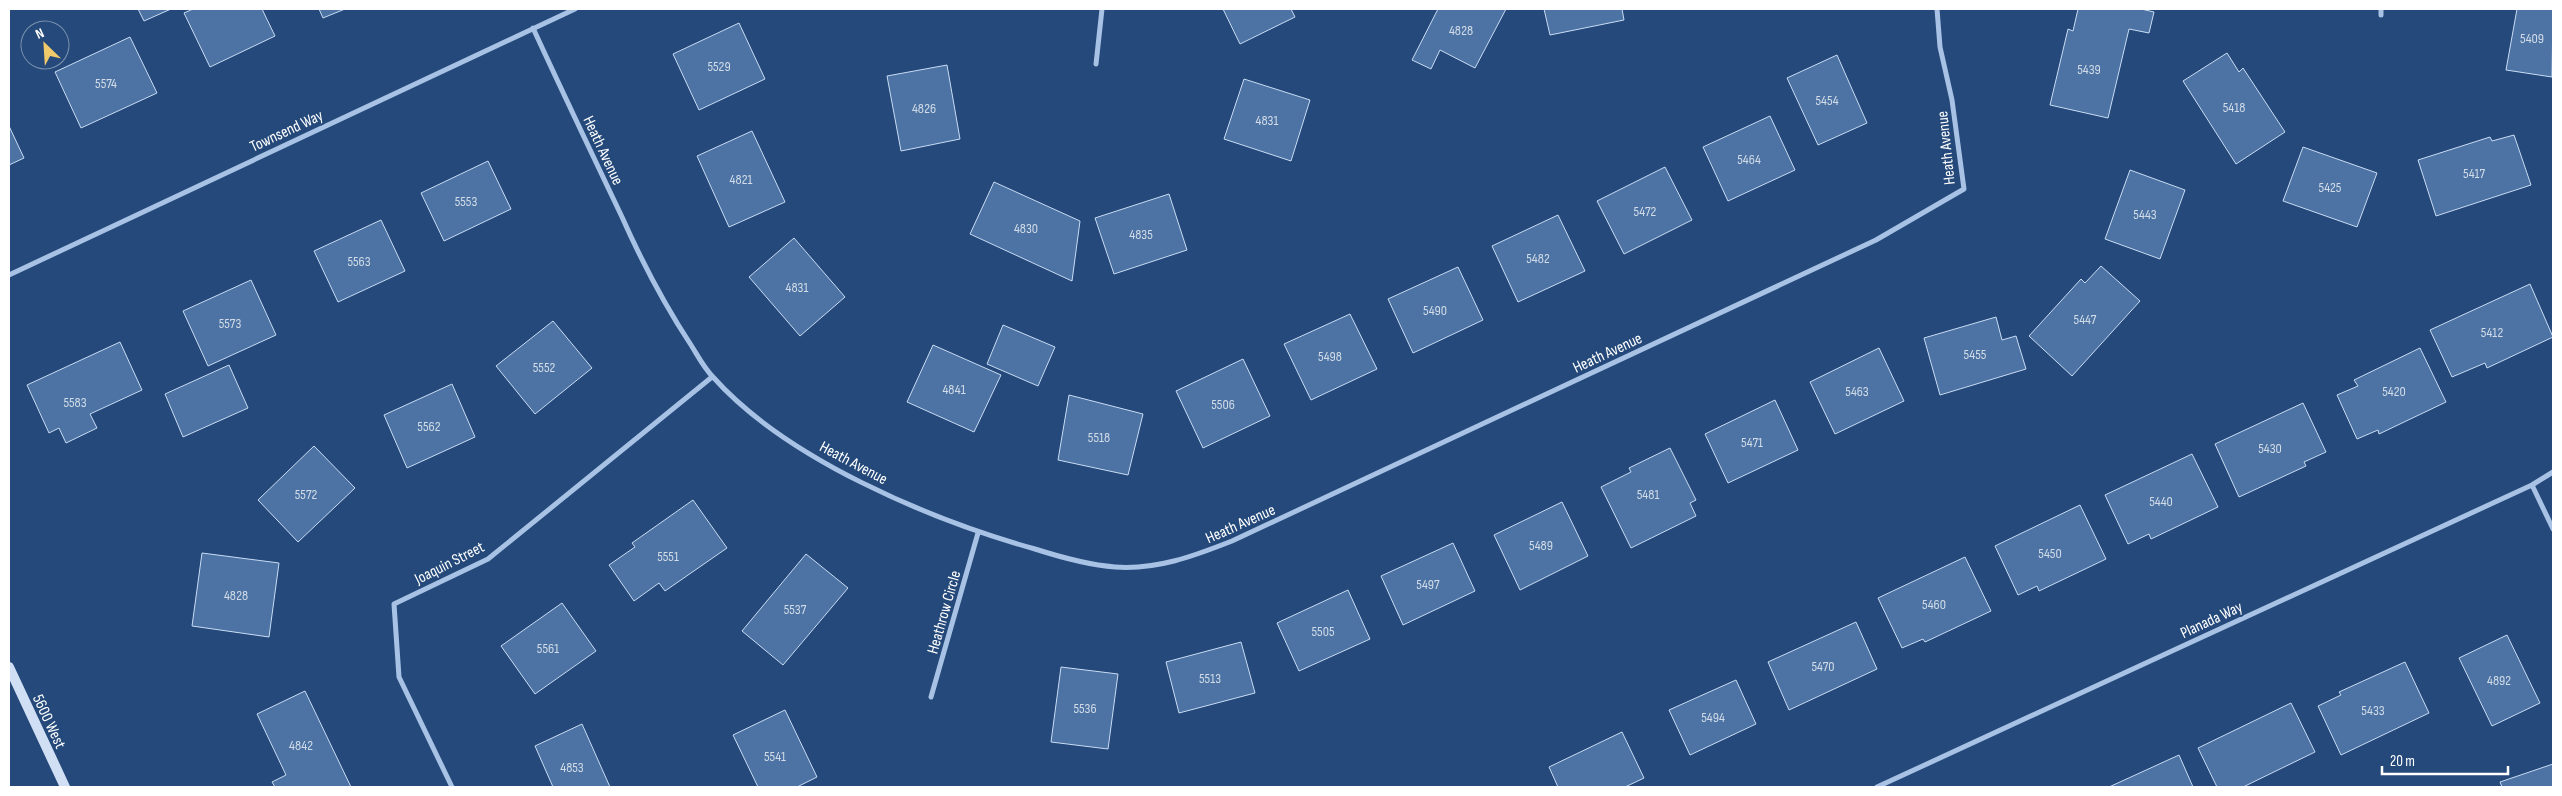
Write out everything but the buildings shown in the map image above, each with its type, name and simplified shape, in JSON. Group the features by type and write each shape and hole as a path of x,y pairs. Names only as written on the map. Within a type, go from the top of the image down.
{"main road":[{"name":"5600 West","path":"9,668 65,787"}],"street":[{"name":"Townsend Way","path":"9,275 575,9"},
{"path":"1096,64 1102,9"},
{"name":"Heath Avenue","path":"533,28 647,272 674,319 712,377 755,416 826,464 900,500 978,534 1056,555 1114,567 1151,567 1191,557 1232,541 1876,240 1964,189 1952,100 1940,47 1937,9"},
{"path":"2381,9 2381,15"},
{"name":"Joaquin Street","path":"452,787 399,677 394,604 488,559 712,377"},
{"name":"Planada Way","path":"1878,787 2532,485 2553,472"},
{"path":"2532,485 2553,530"},
{"name":"Heathrow Circle","path":"931,697 978,534"}]}
